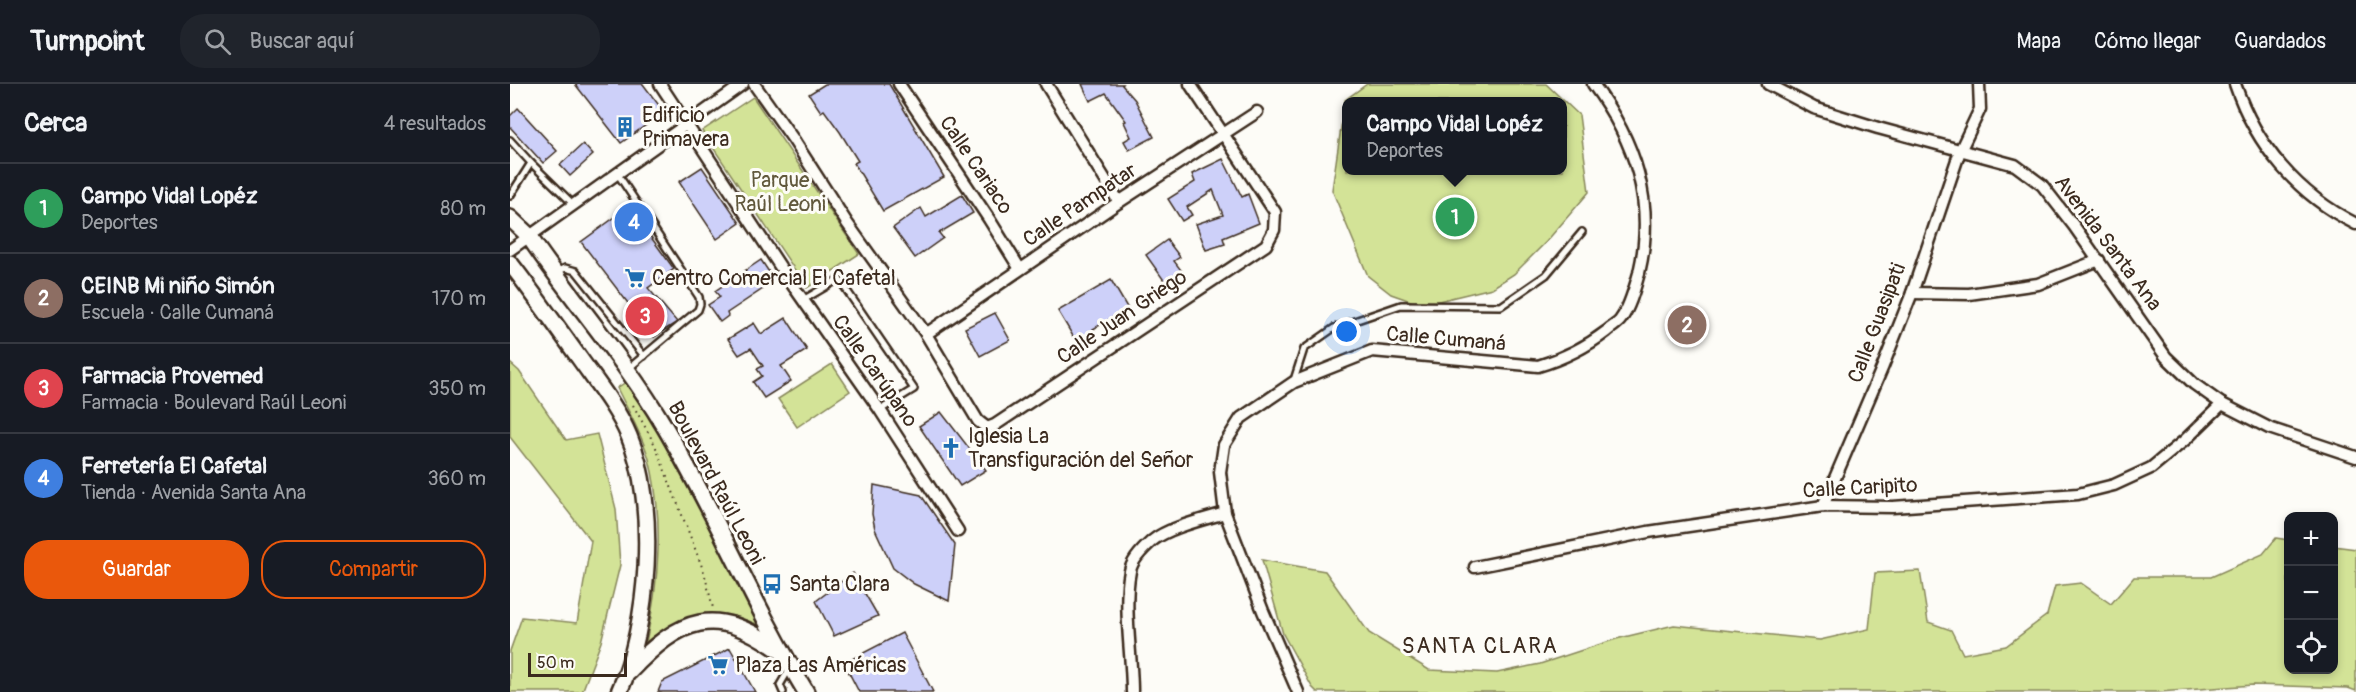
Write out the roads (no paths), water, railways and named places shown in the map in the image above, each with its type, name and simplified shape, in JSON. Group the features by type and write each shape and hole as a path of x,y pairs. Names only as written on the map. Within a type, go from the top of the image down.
{"main road":[{"name":"Boulevard Raúl Leoni","path":"510,218 528,236 627,370 662,422 699,487 782,652 806,692"},
{"path":"510,262 605,396 629,435 637,458 644,498 646,585 628,673 619,692"},
{"path":"628,673 642,657 669,635 685,627 704,623 724,622 741,627 782,652"}],"street":[{"name":"Calle Carúpano","path":"660,84 802,300 880,410 958,531"},
{"path":"510,250 743,84"},
{"path":"754,84 793,139 847,223 926,334"},
{"name":"Calle Cariaco","path":"899,84 1020,269"},
{"path":"1046,84 1119,202"},
{"path":"1190,84 1224,135"},
{"name":"Calle Cumaná","path":"1298,692 1263,611 1225,513 1220,472 1224,445 1241,418 1294,382 1372,351 1538,366 1564,358 1584,348 1621,320 1635,289 1644,250 1644,196 1630,146 1609,105 1593,84"},
{"name":"Avenida Santa Ana","path":"1768,84 1814,108 2015,165 2042,184 2166,357 2194,384 2222,404 2269,428 2356,457"},
{"name":"Calle Guasipati","path":"1823,506 1912,293 1960,151 1980,109 1979,84"},
{"path":"2235,84 2253,125 2266,147 2288,175 2326,207 2356,224"},
{"name":"Calle Pampatar","path":"926,334 1119,202 1257,112"},
{"name":"Calle Juan Griego","path":"926,334 978,421 987,428 995,425 1266,245 1274,230 1275,212 1224,135"},
{"path":"1912,293 1969,294 2038,284 2098,260"},
{"name":"Calle Caripito","path":"1475,567 1648,532 1823,506 1893,507 2078,494 2114,485 2151,468 2222,404"},
{"path":"1132,692 1130,569 1153,540 1192,522 1225,513"}],"lane":[{"path":"510,140 573,204"},
{"path":"510,196 531,163"},
{"path":"617,173 699,297 700,304 698,310 627,370"},
{"path":"1294,382 1304,349 1334,328 1401,304 1501,306 1546,275 1582,232"},
{"path":"555,275 565,268 576,271 644,356"},
{"path":"802,300 839,279 914,389 880,410"},
{"path":"783,692 780,685 791,667"}],"place":[{"name":"Edificio Primavera","path":"625,127"},
{"name":"Campo Vidal Lopéz","path":"1455,217"},
{"name":"Ferretería El Cafetal","path":"634,222"},
{"name":"Centro Comercial El Cafetal","path":"635,278"},
{"name":"Farmacia Provemed","path":"645,316"},
{"name":"CEINB Mi niño Simón","path":"1687,325"},
{"name":"Iglesia La Transfiguración del Señor","path":"951,448"},
{"name":"Santa Clara","path":"772,584"},
{"name":"Plaza Las Américas","path":"718,665"}],"district":[{"name":"SANTA CLARA","path":"1480,646"}],"park label":[{"name":"Parque Raúl Leoni","path":"780,192"}]}
